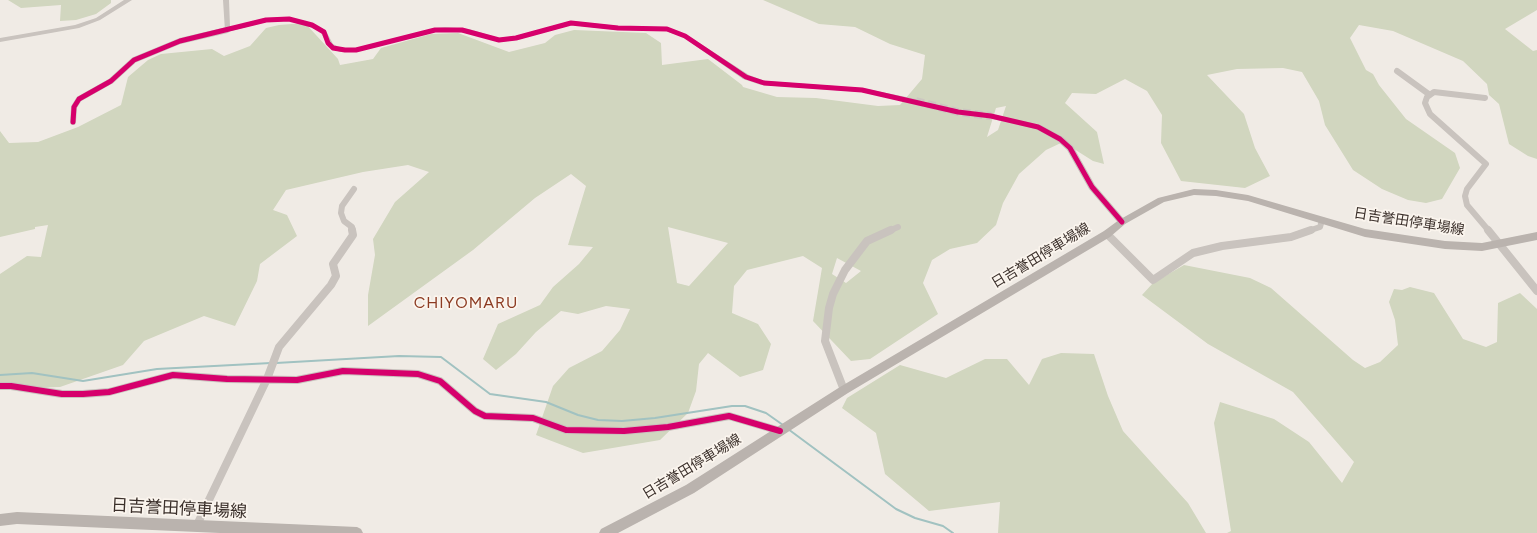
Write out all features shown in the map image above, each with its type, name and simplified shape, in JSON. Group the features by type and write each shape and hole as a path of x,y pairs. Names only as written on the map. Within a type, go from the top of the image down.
{"main road":[{"name":"日吉誉田停車場線","path":"605,533 690,489 844,390 1107,234 1122,222 1161,200 1194,192 1216,193 1248,198 1365,233 1445,246 1482,247 1537,236"},
{"name":"日吉誉田停車場線","path":"0,520 17,518 186,529 357,533"}],"street":[{"path":"0,40 77,27 98,19 129,0"},
{"path":"226,0 228,30"},
{"path":"73,122 74,107 79,99 110,81 134,60 180,41 266,20 289,19 318,28 324,32 328,43 333,48 345,50 356,50 440,30 462,30 499,40 516,38 571,24 618,28 667,29 685,36 746,77 764,83 783,86 862,90 916,101"},
{"path":"1397,71 1430,95"},
{"path":"1485,98 1434,92 1427,96 1425,103 1430,114 1486,164 1467,189 1467,205 1475,217 1500,244 1537,291"},
{"path":"991,116 1038,127 1060,139 1070,148 1092,187 1122,222"},
{"path":"186,529 267,379 279,347 330,286 336,276 333,264 353,235 352,227 344,221 341,214 342,206 354,190"},
{"path":"1107,234 1153,280 1192,253 1222,246 1291,237 1320,227 1322,220"},
{"path":"844,390 825,341 829,308 833,294 845,270 867,242 898,227"},
{"path":"0,386 11,386 62,394 83,394 110,392 173,375 297,380 344,371 418,374 440,381 475,412 485,416 532,418 566,430 624,431 668,427 729,416 780,431"}],"green space":[{"path":"8,0 111,0 111,3 96,14 76,20 60,21 61,5 21,8"},
{"path":"763,0 1537,0 1537,10 1505,29 1533,51 1537,50 1537,159 1528,156 1509,144 1499,104 1489,95 1487,84 1463,61 1393,31 1359,25 1350,38 1366,70 1373,74 1379,85 1406,119 1455,153 1460,168 1442,199 1426,203 1408,200 1382,189 1353,170 1325,125 1319,101 1302,72 1283,68 1237,69 1207,75 1244,114 1255,148 1270,176 1245,188 1181,181 1161,143 1162,115 1147,91 1125,79 1096,94 1072,93 1065,103 1097,132 1104,164 1093,161 1063,142 1046,150 1019,174 1003,203 996,225 977,243 950,249 932,260 923,283 938,314 870,359 851,361 813,321 822,268 803,256 747,270 734,286 732,313 758,324 771,344 763,370 740,377 708,353 699,364 696,391 688,413 660,440 583,453 536,435 553,386 569,368 602,351 620,330 630,309 606,306 578,314 561,311 536,332 516,354 496,370 483,359 498,324 540,305 553,287 579,264 593,247 568,245 586,186 571,174 535,198 473,250 368,326 368,295 375,255 373,239 395,202 429,172 408,165 363,172 286,190 273,210 287,215 297,236 260,264 257,281 235,326 204,316 144,341 123,365 60,387 0,389 0,274 27,256 41,257 48,225 35,227 35,229 0,237 0,131 9,143 38,142 78,127 121,105 128,77 148,60 161,54 212,49 224,56 250,46 266,28 279,25 305,23 338,59 340,65 373,59 381,48 431,34 458,33 509,52 545,43 555,35 574,30 646,33 661,43 662,65 708,59 743,87 777,97 816,98 878,106 900,105 922,79 925,55 890,44 855,27 819,24","holes":["1006,106 998,130 987,137 996,108","668,227 728,243 689,286 677,283","837,258 861,271 846,283 832,274"]},
{"path":"1184,265 1250,278 1271,288 1353,360 1365,368 1380,362 1398,345 1395,320 1389,302 1394,289 1402,290 1410,287 1434,293 1463,339 1486,347 1497,342 1498,303 1520,293 1537,309 1537,533 1227,533 1231,531 1214,423 1220,402 1274,419 1309,442 1342,483 1354,462 1293,392 1208,344 1142,295 1153,283"},
{"path":"1061,353 1094,354 1108,396 1123,431 1188,503 1206,533 998,533 1000,502 929,511 885,474 876,433 842,408 847,398 900,365 946,378 985,359 1007,359 1029,385 1042,359"}],"waterway":[{"path":"276,363 399,356 441,357 490,394 546,402 578,415 598,420 622,421 655,418 732,406 745,406 766,413 783,425"},
{"path":"0,375 32,373 83,381 157,369 271,363"},
{"path":"788,429 896,509 915,518 943,526 953,533"}],"tunnel":[{"path":"916,101 958,112 991,116"}],"cycle path":[{"path":"73,122 74,107 79,99 111,81 134,60 180,41 266,20 289,19 312,25 324,32 328,43 333,48 345,50 356,50 435,30 462,30 499,40 516,38 571,23 618,28 667,29 685,36 746,77 764,83 862,90 958,112 991,116 1038,127 1060,139 1070,148 1092,187 1122,222"},
{"path":"0,386 11,386 62,394 83,394 109,392 173,375 227,379 297,380 343,371 418,374 440,381 475,411 485,416 533,418 566,430 624,431 668,427 729,416 780,431"}],"district":[{"name":"CHIYOMARU","path":"466,303"}]}
